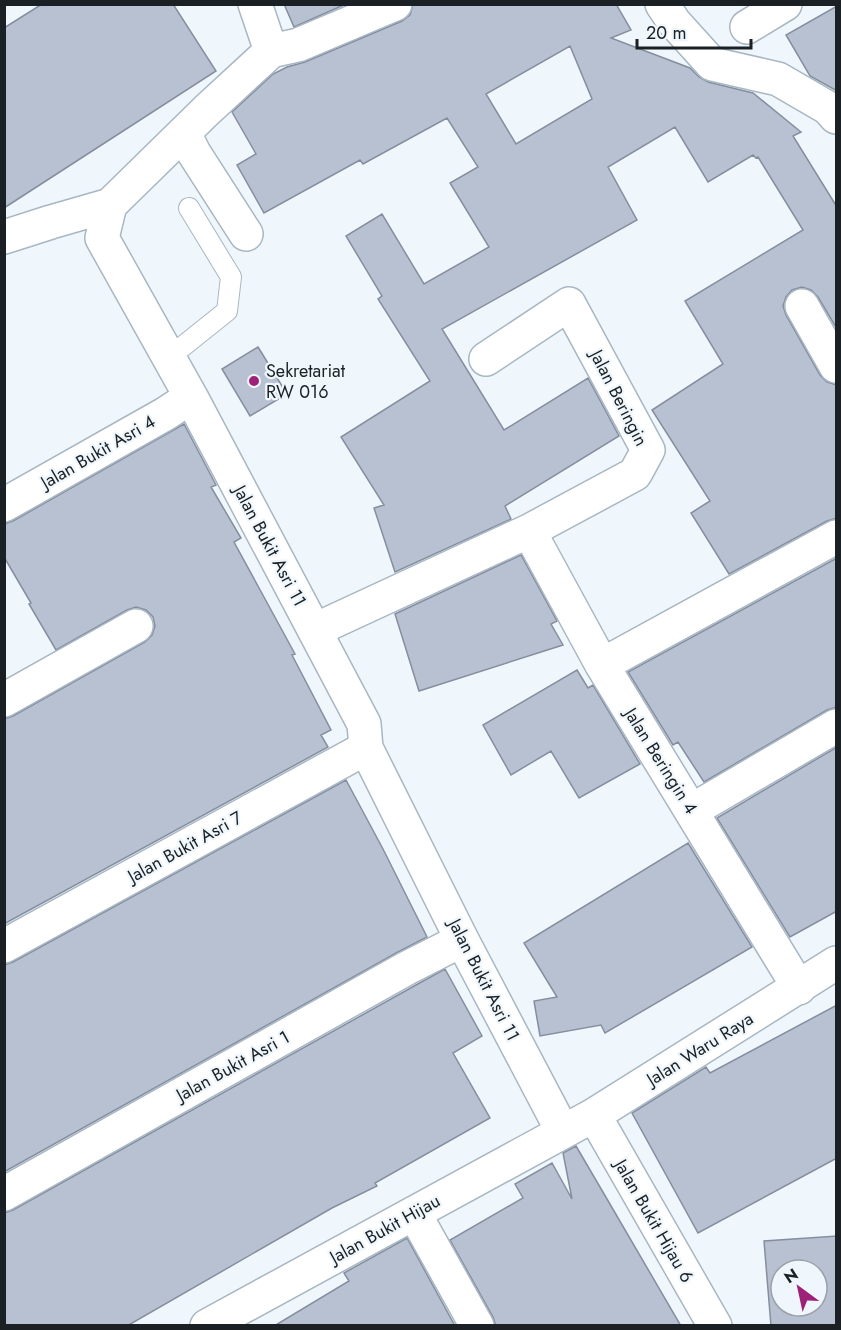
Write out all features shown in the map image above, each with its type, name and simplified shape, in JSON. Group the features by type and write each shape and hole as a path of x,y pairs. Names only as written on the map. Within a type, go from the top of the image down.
{"street":[{"path":"255,4 271,51"},
{"path":"4,237 110,205 271,51 298,45 395,4"},
{"path":"662,4 674,22 712,64 777,79 828,108 837,117"},
{"path":"747,27 785,4"},
{"path":"184,133 194,153 246,234"},
{"name":"Jalan Bukit Asri 11","path":"110,205 102,238 191,397 364,724 366,748 462,940 563,1132"},
{"name":"Jalan Beringin","path":"486,359 569,304 648,450 635,474 529,531"},
{"path":"802,306 837,366"},
{"name":"Jalan Bukit Asri 4","path":"4,505 191,397"},
{"path":"315,630 529,531"},
{"name":"Jalan Beringin 4","path":"529,531 602,666 799,988"},
{"path":"602,666 837,537"},
{"path":"7,695 136,626"},
{"path":"692,811 837,726"},
{"name":"Jalan Bukit Asri 7","path":"4,946 366,748"},
{"name":"Jalan Bukit Asri 1","path":"4,1194 407,968 462,940"},
{"name":"Jalan Waru Raya","path":"563,1132 594,1115 837,963"},
{"name":"Jalan Bukit Hijau 6","path":"594,1115 715,1326"},
{"name":"Jalan Bukit Hijau","path":"224,1322 414,1213 563,1132"},
{"path":"414,1213 477,1326"}],"lane":[{"path":"167,355 182,347 227,311 231,277 189,208"}],"building":[{"path":"42,4 173,4 216,71 4,208 4,28"},
{"path":"284,4 346,4 294,27"},
{"path":"413,4 616,4 631,30 611,38 690,68 708,82 753,93 801,132 793,136 837,207 837,329 818,297 811,290 802,287 792,290 783,306 820,375 827,382 837,385 837,518 827,521 729,574 691,513 710,501 652,410 723,364 685,301 803,230 758,157 753,155 708,182 675,127 608,167 637,220 442,329 504,430 588,378 619,436 505,506 511,519 395,572 374,508 384,505 341,437 430,381 378,299 382,296 346,236 382,214 424,284 489,247 450,183 478,167 447,118 363,164 360,160 264,213 237,165 256,154 232,112 273,74 402,21 410,15","holes":["570,46 592,99 516,144 486,94"]},
{"path":"837,6 837,91 810,76 786,35"},
{"name":"Sekretariat RW 016","path":"258,347 287,394 250,416 222,369"},
{"path":"184,424 216,485 211,487 241,538 234,542 295,654 292,655 331,730 321,735 328,747 4,924 4,719 145,642 152,635 155,626 153,617 146,610 136,607 56,650 4,557 4,524"},
{"path":"521,555 557,621 551,624 563,645 419,691 395,614"},
{"path":"837,558 837,707 827,710 704,782 678,742 673,745 628,672"},
{"path":"577,670 588,688 593,685 640,764 579,798 551,751 511,775 483,725"},
{"path":"837,747 837,911 790,937 717,818"},
{"path":"346,780 427,937 4,1172 4,965"},
{"path":"688,843 752,947 605,1033 601,1025 540,1036 534,1001 557,997 524,943"},
{"path":"445,969 482,1036 453,1053 490,1118 375,1183 377,1186 332,1208 127,1326 4,1326 4,1213"},
{"path":"837,1005 837,1158 698,1233 632,1113 706,1067 710,1073"},
{"path":"576,1146 681,1326 496,1326 450,1240 523,1198 515,1184 552,1163 572,1199 563,1153"},
{"path":"837,1236 837,1326 771,1326 770,1318 829,1318 829,1258 769,1258 769,1302 764,1241"},
{"path":"407,1238 455,1326 274,1326 349,1281 344,1273"}],"place":[{"name":"Sekretariat RW 016","path":"254,381"}]}
